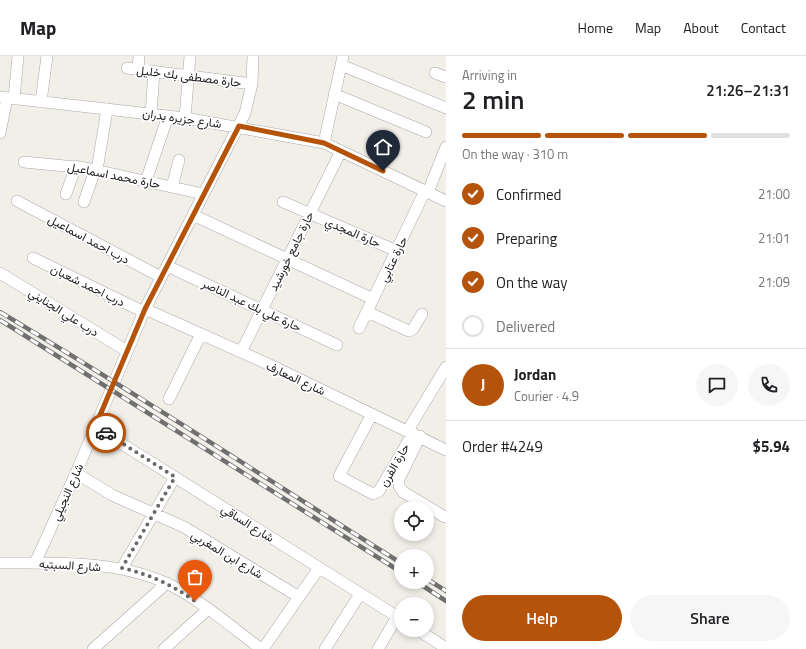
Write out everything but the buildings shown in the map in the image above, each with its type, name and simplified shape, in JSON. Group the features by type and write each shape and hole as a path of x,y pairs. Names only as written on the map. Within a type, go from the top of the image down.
{"street":[{"path":"0,133 18,56"},
{"path":"41,102 47,56"},
{"name":"حارة مصطفى بك خليل","path":"139,56 133,69 252,84"},
{"path":"185,118 190,56"},
{"name":"شارع النجيلي","path":"35,563 76,473 144,310 245,113 252,84 253,56"},
{"path":"324,143 342,61 446,108"},
{"path":"151,114 154,72"},
{"path":"334,94 426,132"},
{"name":"شارع جزيره بدران","path":"7,98 185,118 239,126 324,143 446,201"},
{"path":"84,202 96,170 107,109"},
{"path":"146,181 168,116"},
{"name":"حارة عتابي","path":"359,328 427,191 446,147"},
{"name":"حارة جامع خورشيد","path":"241,352 342,151"},
{"path":"172,187 179,160"},
{"name":"حارة محمد اسماعيل","path":"24,162 76,166 203,194"},
{"path":"66,194 76,166"},
{"name":"درب احمد اسماعيل","path":"17,201 161,277"},
{"name":"حارة المجدي","path":"283,202 397,251"},
{"path":"193,215 288,258 373,299"},
{"name":"درب احمد شعبان","path":"33,258 144,310"},
{"name":"حارة علي بك عبد الناصر","path":"166,266 337,345"},
{"name":"درب علي الجنايني","path":"0,273 127,352"},
{"name":"شارع المعارف","path":"144,310 241,352 414,433 446,450"},
{"path":"367,312 409,331 413,330 422,314"},
{"path":"169,399 201,334"},
{"path":"445,517 403,492 399,486 399,479 414,433 446,367"},
{"name":"حارة الفرن","path":"372,414 339,476 373,494 379,491 414,433"},
{"name":"شارع الساقي","path":"95,427 394,615"},
{"name":"شارع ابن المغربي","path":"76,473 112,495 184,527 299,597"},
{"path":"122,568 175,477"},
{"name":"شارع السبتيه","path":"0,563 35,563 122,568 148,575 167,583 208,610 262,649"},
{"path":"262,649 319,568"},
{"path":"93,649 167,583"},
{"path":"326,649 360,594"},
{"path":"164,649 208,610"},
{"path":"378,649 394,625"},
{"path":"429,637 446,648"}],"railway":[{"path":"0,312 151,405 394,559"},
{"path":"0,320 394,568"},
{"path":"434,583 446,591"},
{"path":"428,589 446,601"}],"way so far":[{"path":"106,433 175,477 122,568 148,575 167,583 195,601"}],"route":[{"path":"106,433 95,427 145,309 239,126 324,143 383,171"}]}
